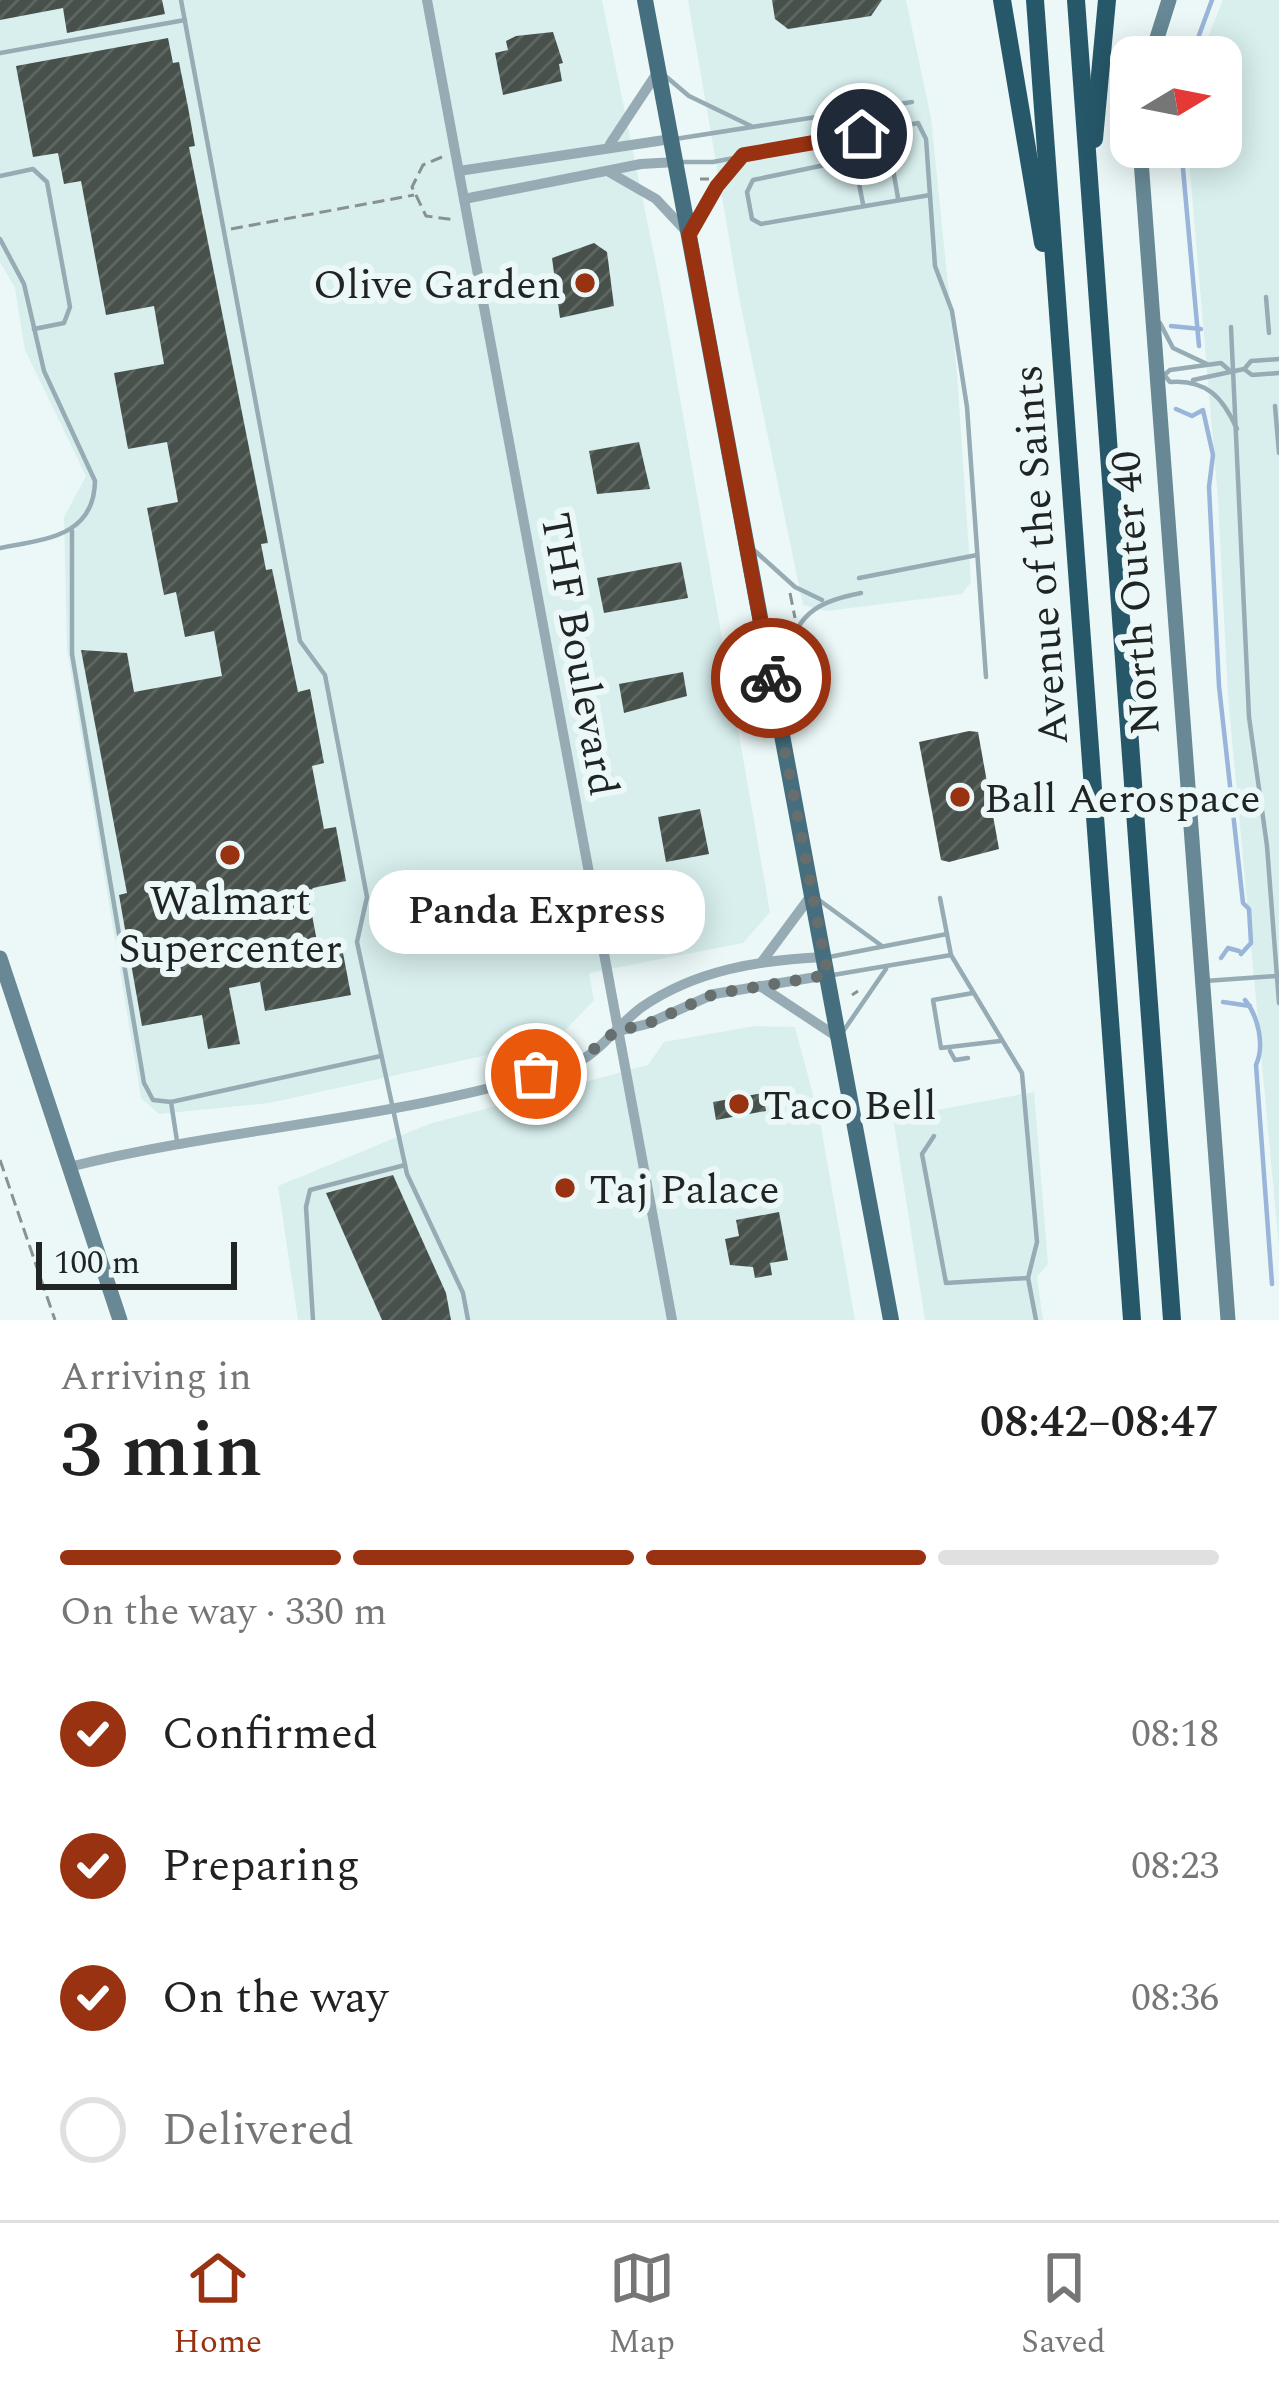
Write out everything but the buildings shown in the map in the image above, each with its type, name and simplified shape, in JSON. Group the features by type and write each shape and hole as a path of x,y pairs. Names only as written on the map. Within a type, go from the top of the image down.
{"highway":[{"path":"1002,0 1029,181 1057,306"},
{"name":"Avenue of the Saints","path":"1035,0 1132,1320"},
{"name":"Avenue of the Saints","path":"1076,0 1172,1320"},
{"path":"1089,180 1108,0"}],"main road":[{"path":"645,0 891,1320"}],"street":[{"name":"THF Boulevard","path":"427,0 673,1320"},
{"path":"1158,36 1169,0"},
{"path":"610,144 658,70"},
{"path":"459,171 610,144 673,139"},
{"path":"464,199 606,170 676,162"},
{"name":"North Outer 40","path":"1141,168 1198,981 1228,1320"},
{"path":"606,170 656,199 689,235"},
{"path":"760,963 812,894"},
{"path":"0,958 120,1320"},
{"path":"69,1167 393,1112 577,1063 639,1009 688,982 760,963 826,966"},
{"path":"616,1031 647,1024 714,994 826,966"},
{"path":"757,984 839,1038"}],"lane":[{"path":"181,0 300,641 325,675 367,897 357,943 393,1112 405,1166 463,1293 468,1320"},
{"path":"0,53 185,20"},
{"path":"658,70 689,96 756,128"},
{"path":"673,139 913,102"},
{"path":"676,162 743,155 918,123 926,139 935,266 952,311 967,407 986,677"},
{"path":"886,129 898,198"},
{"path":"838,138 842,162"},
{"path":"689,235 717,186 743,155"},
{"path":"863,204 856,168 842,162 753,180 747,192 752,219 761,224 930,195"},
{"path":"0,176 33,170 47,182 70,307 64,323 33,329"},
{"path":"0,239 24,284 44,371 95,482 95,501 72,531 72,654 144,1084 153,1100 171,1102 381,1056"},
{"path":"1146,271 1156,316 1173,348 1207,364"},
{"path":"1266,297 1269,334"},
{"path":"1231,328 1249,717 1279,1004"},
{"path":"1244,369 1251,361 1279,359"},
{"path":"1159,377 1170,370 1207,364 1221,363 1232,370"},
{"path":"1159,377 1170,382 1244,369 1252,375 1279,373"},
{"path":"1187,381 1220,398 1239,435"},
{"path":"1275,406 1279,454"},
{"path":"0,548 72,531"},
{"path":"747,544 795,587 822,601"},
{"path":"859,578 977,554"},
{"path":"773,690 798,628 822,601 861,593"},
{"path":"812,894 881,946"},
{"path":"940,898 951,955 1022,1073 1036,1242 1028,1278 1036,1320"},
{"path":"826,966 881,946 947,934"},
{"path":"826,966 886,969 951,955"},
{"path":"839,1038 886,969"},
{"path":"1198,981 1277,976"},
{"path":"973,993 933,1000 940,1048 950,1051 1001,1041"},
{"path":"981,1055 988,1043"},
{"path":"950,1051 955,1060 968,1058"},
{"path":"171,1102 178,1147"},
{"path":"934,1136 922,1154 946,1283 1028,1278"},
{"path":"313,1320 306,1207 310,1190 405,1166"}],"path":[{"path":"456,154 423,165 415,177 414,195 417,205 435,221 468,219"},
{"path":"704,178 706,170"},
{"path":"224,228 414,195"},
{"path":"789,591 795,618"},
{"path":"852,995 860,992 856,983"},
{"path":"0,1160 55,1320"}],"shaded area":[{"path":"0,0 602,0 660,284 770,912 743,943 589,973 594,1000 556,1040 269,1103 159,1114 141,1098 67,649 64,517 86,476 25,350 15,288 0,262"},
{"path":"688,0 906,0 931,118 957,373 971,582 962,594 826,611 803,605 740,302"},
{"path":"1223,0 1279,0 1279,1248 1228,696 1218,500 1190,168 1242,168 1242,36 1208,36"},
{"path":"755,1026 795,1027 820,1121 855,1320 298,1320 278,1186 429,1124 648,1065 664,1042"},
{"path":"1034,1092 1048,1264 1037,1277 1043,1320 925,1320 893,1118"}],"waterway":[{"path":"1199,36 1212,0"},
{"path":"1183,168 1199,346"},
{"path":"1171,326 1201,329"},
{"path":"1176,409 1192,416 1203,410 1213,455 1209,487 1219,686 1251,943 1241,954"},
{"path":"1221,958 1228,948 1239,951"},
{"path":"1245,1000 1260,1040 1256,1065 1272,1284"},
{"path":"1223,1002 1250,1006"}],"way so far":[{"path":"536,1074 577,1063 616,1031 647,1024 714,994 828,975 771,678"}],"place":[{"name":"Olive Garden","path":"585,283"},
{"name":"Ball Aerospace","path":"960,797"},
{"name":"Walmart Supercenter","path":"230,855"},
{"name":"Panda Express","path":"536,1074"},
{"name":"Taco Bell","path":"739,1104"},
{"name":"Taj Palace","path":"565,1188"}],"route":[{"path":"771,678 689,235 727,171 743,155 862,134"}]}
